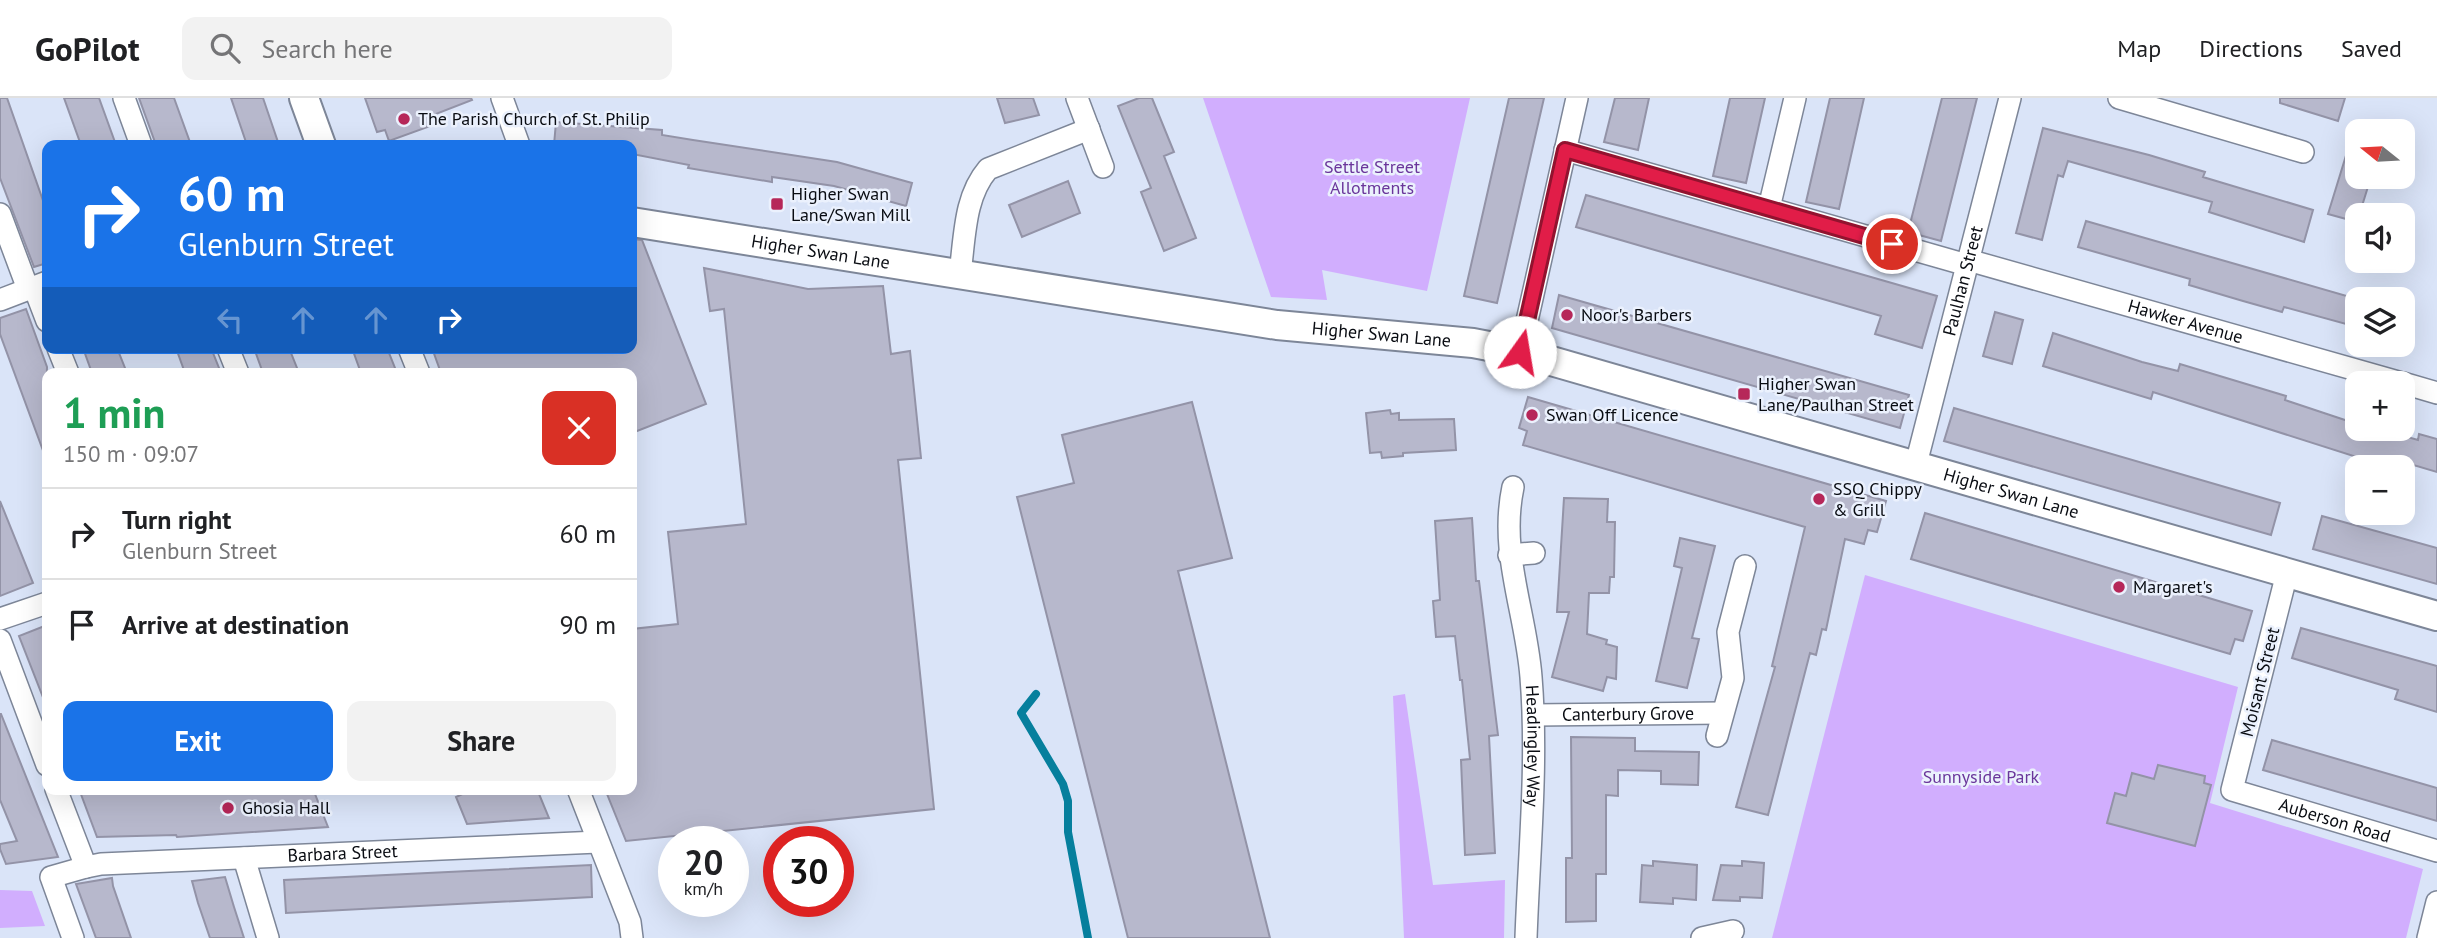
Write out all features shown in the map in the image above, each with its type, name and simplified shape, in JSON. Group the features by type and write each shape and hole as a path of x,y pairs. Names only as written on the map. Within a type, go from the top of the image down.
{"street":[{"path":"124,98 139,140"},
{"path":"304,98 319,140"},
{"path":"502,98 517,140"},
{"path":"1077,98 1103,167"},
{"path":"1520,352 1577,98"},
{"path":"1769,208 1795,98"},
{"name":"Paulhan Street","path":"1916,464 2010,98"},
{"path":"2119,98 2303,152"},
{"path":"960,273 972,196 977,182 988,169 1088,129"},
{"name":"Hawker Avenue","path":"1565,150 2359,371"},
{"path":"0,214 36,286 42,305"},
{"name":"Higher Swan Lane","path":"637,223 1277,325 1473,343 1520,352 2437,616"},
{"path":"0,300 36,286"},
{"name":"Hawker Avenue","path":"2415,387 2437,393"},
{"name":"Headingley Way","path":"1513,487 1508,509 1509,555 1531,673 1534,715 1526,938"},
{"path":"1509,555 1534,553"},
{"name":"Canterbury Grove","path":"1717,736 1733,678 1728,632 1746,606 1745,566"},
{"name":"Moisant Street","path":"2232,790 2287,573"},
{"path":"0,619 42,605"},
{"path":"0,640 42,752"},
{"name":"Canterbury Grove","path":"1534,715 1722,713"},
{"name":"Auberson Road","path":"2232,790 2437,851"},
{"path":"58,795 86,867"},
{"path":"580,795 629,922 632,938"},
{"name":"Barbara Street","path":"73,938 51,877 101,864 598,842"},
{"path":"244,858 268,938"},
{"path":"2428,938 2437,902"},
{"path":"1702,938 1733,931"}],"green space":[{"name":"Settle Street Allotments","path":"1203,98 1470,98 1427,291 1322,270 1327,300 1271,297"},
{"name":"Sunnyside Park","path":"1865,575 2238,687 2210,803 2423,869 2406,938 1772,938"},
{"path":"1405,694 1433,885 1505,880 1504,938 1404,938 1393,696"},
{"path":"0,890 32,891 45,926 0,928"}],"building":[{"path":"0,98 7,98 42,198 42,265 34,267 0,178"},
{"path":"64,98 99,98 114,140 79,140"},
{"path":"139,98 174,98 189,140 154,140"},
{"path":"231,98 263,98 277,140 245,140"},
{"name":"The Parish Church of St. Philip","path":"365,98 472,100 433,115 436,124 392,140 389,140 385,130 377,132"},
{"path":"997,98 1033,98 1039,115 1005,123"},
{"path":"1139,98 1152,98 1174,152 1164,156 1196,238 1164,251 1141,192 1151,188 1118,106"},
{"path":"1509,98 1544,98 1497,303 1464,296"},
{"path":"1615,98 1649,98 1638,150 1604,142"},
{"path":"1730,98 1765,98 1746,183 1713,176"},
{"path":"1830,98 1864,98 1839,209 1806,202"},
{"path":"1942,98 1977,98 1941,241 1908,232"},
{"path":"2280,98 2345,98 2338,121 2280,103"},
{"path":"556,122 662,130 662,135 837,162 912,183 906,206 834,186 772,177 772,182 688,168 689,165 637,155 637,140 554,140"},
{"path":"2043,128 2205,172 2203,177 2313,210 2304,242 2209,212 2212,202 2068,161 2063,177 2058,175 2042,240 2016,233"},
{"path":"2345,159 2345,189 2367,189 2363,203 2345,203 2345,219 2328,214"},
{"path":"1068,181 1080,213 1022,237 1009,205"},
{"path":"1586,195 1937,296 1922,348 1875,334 1881,316 1576,227"},
{"path":"2086,221 2345,296 2345,324 2284,307 2282,312 2243,301 2189,285 2190,279 2078,247"},
{"path":"637,240 642,240 706,404 637,431 637,368 439,368 434,354 637,354"},
{"path":"704,268 808,289 883,286 891,354 910,351 921,458 898,460 934,809 749,828 749,826 658,826 658,838 626,841 607,795 637,795 637,628 678,624 668,532 746,524 724,309 710,311"},
{"path":"1559,295 1909,395 1900,428 1552,328"},
{"path":"26,309 47,367 42,368 42,448 0,334 0,318"},
{"path":"1995,312 2023,320 2012,364 1983,356"},
{"path":"2053,333 2178,371 2180,364 2286,396 2285,400 2345,420 2345,441 2415,441 2418,440 2419,434 2437,439 2437,472 2415,465 2415,455 2350,455 2153,392 2151,399 2043,366"},
{"path":"85,354 119,354 125,368 90,368"},
{"path":"178,354 213,354 219,368 183,368"},
{"path":"256,354 291,354 297,368 261,368"},
{"path":"354,354 389,354 395,368 359,368"},
{"path":"1528,397 1886,501 1877,532 1868,530 1864,544 1845,539 1826,630 1822,629 1816,655 1810,653 1768,815 1736,807 1775,667 1772,666 1805,527 1523,445 1527,431 1519,428"},
{"path":"1192,402 1232,558 1178,571 1270,938 1128,938 1017,497 1074,483 1062,435"},
{"path":"1954,408 2280,503 2271,535 1944,441"},
{"path":"1390,410 1391,414 1399,413 1399,420 1454,419 1456,450 1403,453 1403,456 1382,458 1381,452 1370,453 1366,413"},
{"path":"1564,498 1608,499 1607,522 1615,522 1614,577 1610,577 1609,593 1589,593 1587,634 1607,640 1606,644 1617,647 1616,679 1607,677 1603,691 1552,677 1569,612 1557,612"},
{"path":"0,501 33,583 0,596"},
{"path":"1925,513 2252,611 2243,641 2235,639 2230,654 1911,559"},
{"path":"2322,516 2345,522 2345,525 2354,525 2437,548 2437,584 2313,549"},
{"path":"1472,518 1476,581 1479,581 1498,735 1489,736 1495,853 1465,855 1461,760 1470,759 1462,680 1455,636 1436,637 1433,601 1440,600 1435,521"},
{"path":"1680,538 1715,546 1692,638 1699,639 1687,688 1656,681 1682,568 1674,566"},
{"path":"42,627 42,695 19,636"},
{"path":"2301,628 2437,666 2437,712 2395,699 2398,690 2292,658"},
{"path":"0,714 58,857 6,864 0,844 17,841 0,800"},
{"path":"1571,737 1635,738 1635,751 1699,752 1698,785 1661,784 1661,771 1618,770 1618,796 1606,795 1606,874 1596,874 1596,921 1566,922 1566,858 1572,858"},
{"path":"2272,740 2437,788 2437,821 2263,770"},
{"path":"2158,765 2205,776 2204,783 2211,785 2195,846 2107,823 2115,793 2126,796 2132,773 2154,779"},
{"path":"81,795 315,795 328,827 177,837 97,837"},
{"path":"539,795 549,818 467,824 456,797"},
{"path":"1653,861 1697,865 1696,900 1673,898 1673,904 1640,902 1642,865 1653,866"},
{"path":"1742,861 1764,863 1762,898 1740,897 1740,901 1713,900 1721,865 1742,866"},
{"path":"591,865 592,897 286,913 284,880"},
{"path":"225,877 244,938 210,938 198,903 192,881"},
{"path":"112,878 131,938 96,938 76,884"}],"waterway":[{"path":"1036,694 1021,713 1063,784 1068,801 1068,832 1088,938"}],"place":[{"name":"The Parish Church of St. Philip","path":"404,119"},
{"name":"Higher Swan Lane/Swan Mill","path":"777,204"},
{"name":"Noor's Barbers","path":"1567,315"},
{"name":"Higher Swan Lane/Paulhan Street","path":"1744,394"},
{"name":"Swan Off Licence","path":"1532,415"},
{"name":"SSQ Chippy & Grill","path":"1819,499"},
{"name":"Margaret's","path":"2119,587"},
{"name":"Ghosia Hall","path":"228,808"}],"route":[{"path":"1520,352 1565,150 1892,244"}]}
